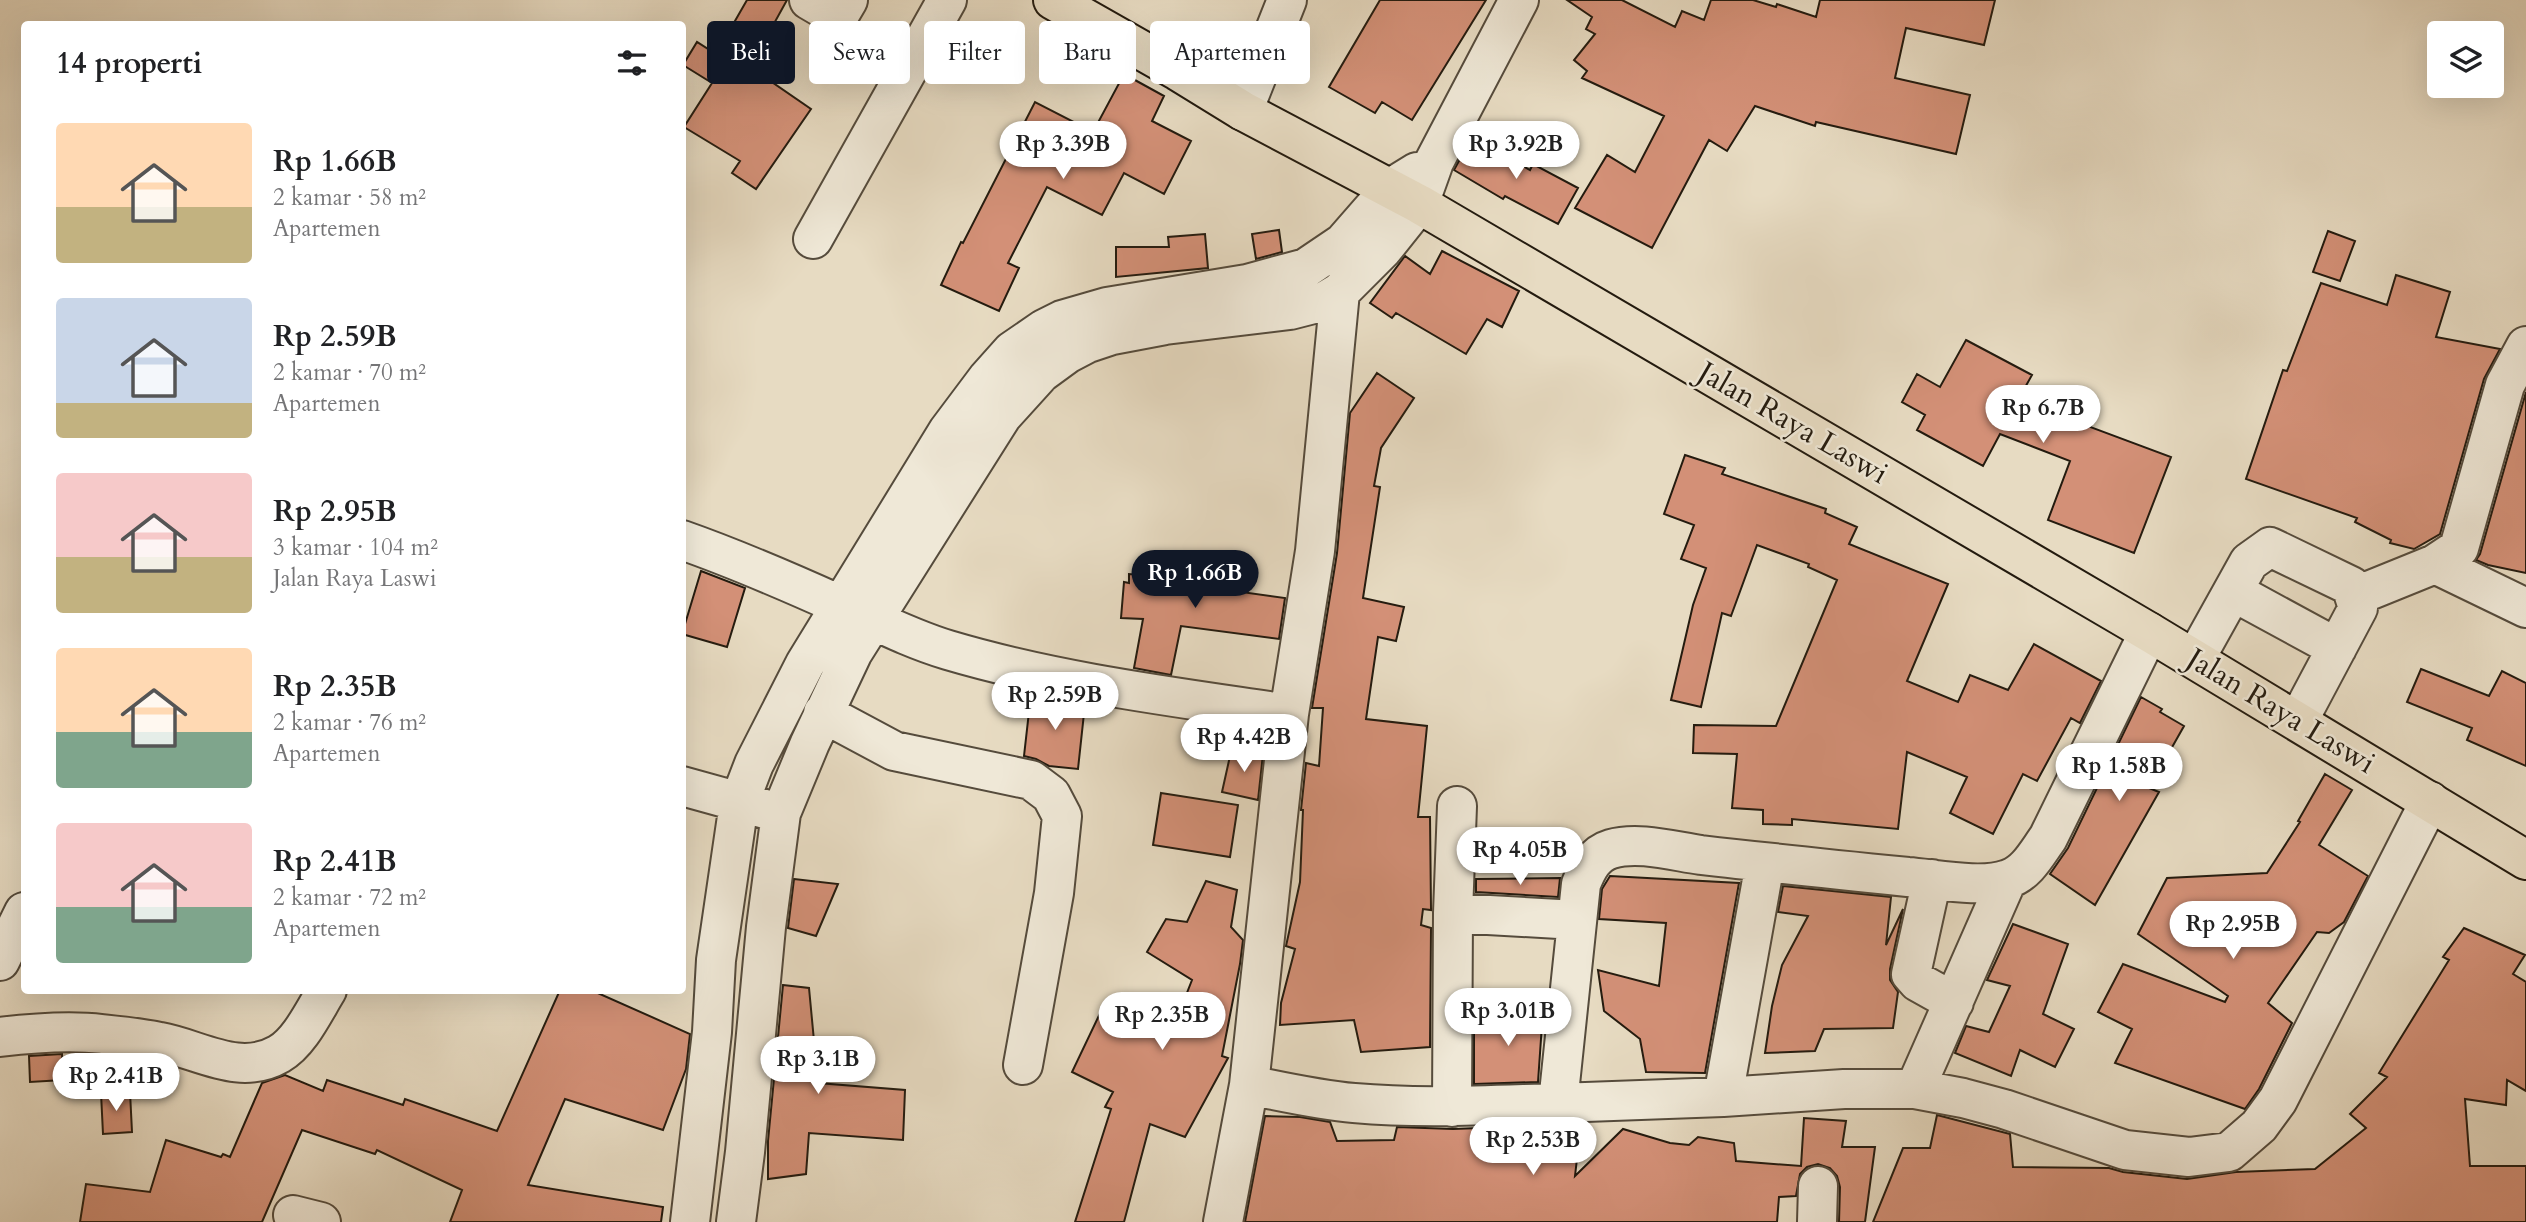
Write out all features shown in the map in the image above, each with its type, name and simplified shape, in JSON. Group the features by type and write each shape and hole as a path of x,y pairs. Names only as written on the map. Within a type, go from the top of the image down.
{"main road":[{"name":"Jalan Raya Laswi","path":"1053,0 1243,111 1405,196 2195,659 2526,860"}],"street":[{"path":"809,0 838,17 848,0"},
{"path":"813,239 947,0"},
{"path":"1243,111 1287,0"},
{"path":"736,1222 745,1152 765,927 781,813 823,713 853,652 856,612 948,431 1012,351 1027,338 1062,320 1107,307 1247,284 1306,268 1343,243 1405,196 1434,162 1519,0"},
{"path":"690,1222 709,1059 716,960 739,803 780,709 1002,416 1041,373 1067,354 1112,335 1165,325 1290,310 1325,300 1340,292 1383,249 1405,196"},
{"path":"1223,1222 1249,1085 1289,714 1315,551 1340,292"},
{"path":"2356,596 2435,564 2459,548 2515,389 2526,346"},
{"path":"686,542 946,649 1006,666 1122,689 1289,714"},
{"path":"2195,659 2249,562 2270,547 2338,578 2351,586 2358,608 2298,721"},
{"path":"2435,564 2526,608"},
{"path":"2234,592 2337,648"},
{"path":"1558,1103 1581,884 1594,859 1613,848 1646,848 1932,879 1989,883 2007,880 2018,875 2029,864 2048,838 2149,632"},
{"path":"823,713 894,751 1031,780 1051,794 1062,816 1061,829 1054,893 1023,1065"},
{"path":"686,787 781,813"},
{"path":"1249,1085 1355,1103 1452,1107 1723,1097 1844,1089 1915,1089 2004,1109 2125,1150 2189,1157 2229,1152 2259,1126 2277,1100 2430,801"},
{"path":"1452,1107 1453,913 1457,806"},
{"path":"1723,1097 1766,863"},
{"path":"1932,879 1911,974 1918,982 1954,1002"},
{"path":"1915,1089 2007,880"},
{"path":"1453,913 1576,920"},
{"path":"0,961 21,918"},
{"path":"0,1037 99,1033 162,1042 225,1061 256,1062 282,1053 293,1042 324,994"}],"building":[{"path":"747,0 787,0 775,21 735,21"},
{"path":"1380,0 1486,0 1412,120 1382,102 1375,113 1329,87"},
{"path":"1567,0 1622,0 1675,27 1682,11 1704,20 1711,0 1753,0 1776,7 1777,4 1816,17 1820,0 1995,0 1984,45 1906,28 1895,78 1970,95 1956,154 1816,122 1815,126 1755,106 1727,151 1709,140 1652,248 1575,208 1607,155 1635,172 1664,116 1582,78 1587,71 1574,60 1595,34 1586,29 1592,17"},
{"path":"697,42 707,48 707,80 686,67 686,60"},
{"path":"1136,81 1164,96 1152,121 1191,141 1164,194 1124,173 1102,215 1047,187 1008,263 1019,268 999,311 941,285 1035,102 1093,132 1119,84 1136,84"},
{"path":"711,84 775,84 811,109 756,189 732,173 740,161 686,128 686,124"},
{"path":"1472,137 1530,170 1533,164 1578,188 1558,224 1505,196 1503,199 1454,170"},
{"path":"1279,230 1282,252 1256,259 1252,234"},
{"path":"2328,231 2355,241 2340,281 2313,272"},
{"path":"1205,234 1208,268 1116,277 1116,247 1169,247 1168,237"},
{"path":"1442,251 1519,291 1502,327 1487,319 1466,354 1396,313 1392,318 1370,303 1405,256 1430,274"},
{"path":"2396,275 2450,292 2436,337 2500,349 2484,379 2440,534 2414,549 2390,543 2391,540 2355,522 2357,518 2246,479 2283,370 2287,371 2321,283 2387,305"},
{"path":"1966,340 2032,375 2018,400 2171,457 2134,553 2048,520 2070,461 2000,434 1983,466 1917,430 1925,415 1902,402 1917,374 1940,387"},
{"path":"1377,373 1414,398 1381,448 1374,486 1380,487 1363,598 1404,607 1396,641 1378,637 1366,719 1427,726 1418,817 1430,817 1431,910 1423,909 1421,925 1431,928 1430,1047 1361,1052 1354,1020 1280,1025 1281,1003 1295,949 1286,946 1300,882 1301,810 1306,763 1319,766 1323,708 1312,708 1337,553 1350,413"},
{"path":"2526,392 2526,573 2476,560 2480,554"},
{"path":"1685,455 1725,468 1722,474 1826,509 1825,513 1857,527 1849,544 1948,584 1907,681 1958,702 1970,675 2008,690 2034,644 2101,681 2080,723 2071,718 2037,781 2023,774 1993,834 1950,813 1967,777 1907,752 1898,829 1792,819 1792,825 1763,824 1763,810 1732,808 1737,754 1693,753 1694,725 1776,726 1837,580 1808,567 1809,564 1757,545 1731,616 1722,613 1701,707 1671,700 1693,605 1706,568 1681,559 1694,525 1664,514"},
{"path":"1196,557 1238,563 1234,591 1285,598 1279,639 1181,626 1171,675 1134,668 1143,619 1121,618 1124,582 1129,583 1129,574 1193,579"},
{"path":"701,571 745,588 727,647 686,635 686,621"},
{"path":"2421,669 2489,696 2502,671 2526,683 2526,766 2467,740 2472,728 2407,702"},
{"path":"1031,694 1085,704 1078,769 1049,766 1024,756"},
{"path":"2141,697 2184,726 2149,788 2159,792 2095,905 2050,874 2068,848"},
{"path":"1232,747 1263,754 1258,800 1222,792"},
{"path":"2325,774 2352,790 2319,845 2368,876 2344,922 2329,933 2317,932 2268,1003 2292,1023 2259,1089 2245,1109 2115,1063 2132,1029 2098,1012 2123,964 2225,1002 2228,996 2138,934 2167,878 2267,873 2300,822 2298,821"},
{"path":"1161,793 1238,805 1230,857 1153,845"},
{"path":"1610,876 1739,883 1705,1073 1646,1072 1640,1039 1604,1011 1598,970 1659,986 1666,923 1599,919 1602,889"},
{"path":"1560,878 1558,897 1476,892 1476,879"},
{"path":"794,879 838,884 816,936 788,928"},
{"path":"1206,881 1237,890 1231,927 1243,940 1222,1056 1228,1058 1185,1137 1150,1124 1124,1222 1075,1222 1111,1109 1105,1107 1113,1092 1072,1072 1104,1005 1170,1036 1192,980 1147,952 1166,919 1187,922"},
{"path":"1783,886 1891,897 1886,945 1903,909 1890,969 1890,980 1898,992 1893,1028 1824,1029 1815,1051 1765,1053 1782,965 1808,916 1778,912"},
{"path":"2013,924 2068,944 2043,1014 2074,1029 2055,1067 2020,1050 2011,1076 1955,1053 1966,1026 1989,1032 2010,986 1987,980"},
{"path":"2464,928 2525,955 2513,974 2526,982 2526,1091 2507,1080 2506,1105 2465,1099 2470,1166 2526,1166 2526,1222 1873,1222 1903,1148 1930,1148 1937,1115 2010,1134 2013,1167 2109,1168 2187,1179 2236,1172 2315,1169 2366,1128 2350,1114 2387,1077 2379,1073 2449,960 2443,957"},
{"path":"783,985 809,988 818,1083 905,1090 903,1140 809,1133 806,1174 768,1179 768,1141"},
{"path":"558,994 600,994 690,1034 686,1069 663,1130 565,1099 528,1185 663,1207 661,1222 450,1222 462,1190 377,1150 375,1154 302,1130 262,1222 80,1222 86,1184 150,1192 166,1140 221,1157 223,1154 230,1157 262,1083 285,1075 323,1091 327,1080 403,1105 405,1099 497,1131"},
{"path":"1543,1010 1538,1082 1474,1084 1474,1017"},
{"path":"62,1054 63,1080 30,1082 29,1056"},
{"path":"130,1092 132,1132 103,1134 101,1093"},
{"path":"1265,1116 1300,1117 1330,1122 1337,1141 1394,1140 1397,1127 1453,1129 1581,1124 1575,1176 1623,1129 1670,1143 1689,1145 1698,1137 1734,1143 1736,1161 1801,1166 1804,1118 1846,1121 1842,1147 1875,1147 1865,1222 1839,1222 1840,1187 1837,1176 1830,1168 1818,1164 1807,1167 1800,1174 1796,1196 1779,1197 1777,1222 1245,1222"}]}
